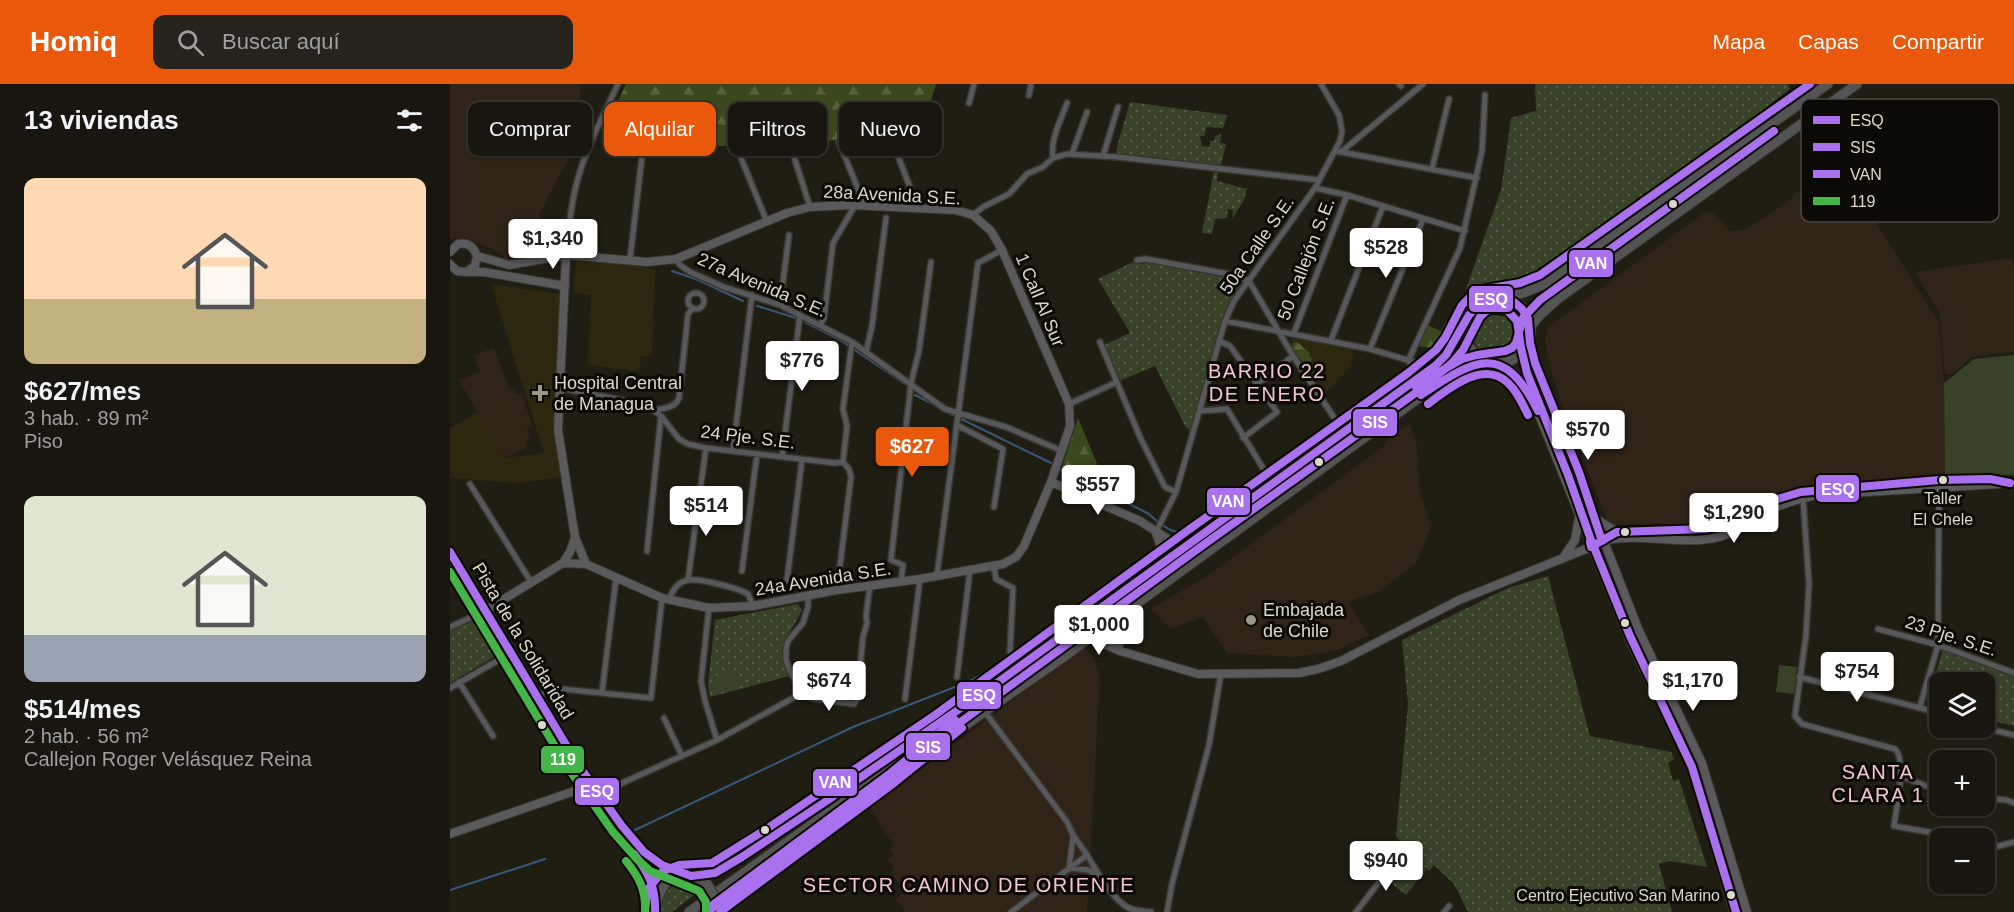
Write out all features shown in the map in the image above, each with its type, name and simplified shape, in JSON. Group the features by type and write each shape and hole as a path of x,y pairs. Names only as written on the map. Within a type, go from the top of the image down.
{"highway":[{"path":"1807,99 1828,84"},
{"path":"1836,99 1857,84"},
{"path":"689,912 811,825 941,724 1414,381 1444,357 1454,344 1471,311 1479,303 1523,293 1545,284 1801,103"},
{"path":"1530,327 1559,298 1801,124"},
{"path":"706,912 911,762 986,712 1089,638 1440,382 1462,369 1507,362 1517,357 1530,338 1527,316 1511,300 1500,298"},
{"path":"1466,321 1465,332 1471,350 1478,357 1493,363"},
{"path":"655,908 658,893 667,881 678,876 715,873 941,724"},
{"path":"688,875 699,878 708,885 716,898 718,911 903,776 958,731"}],"main road":[{"name":"Pista de la Solidaridad","path":"450,552 504,657 586,787 647,870 655,888 655,908"},
{"name":"Pista de la Solidaridad","path":"450,565 598,794 644,852 662,866 688,875"}],"street":[{"path":"563,563 586,564 575,537 558,430 566,255 579,176 588,150 618,84"},
{"path":"969,103 974,84"},
{"path":"1029,95 1031,84"},
{"path":"1339,151 1423,84"},
{"name":"50a Calle S.E.","path":"1156,532 1176,492 1225,321 1234,301 1339,151 1341,123 1322,85"},
{"path":"1414,381 1409,359 1460,248 1465,231 1482,151 1485,95"},
{"path":"1432,169 1449,99"},
{"path":"1053,158 1055,134 1067,103"},
{"path":"1103,156 1118,107"},
{"path":"1072,154 1086,112"},
{"path":"1339,151 1477,178"},
{"path":"974,215 983,207 1009,194 1022,178 1043,167 1053,158 1072,154 1319,180"},
{"path":"630,259 642,156"},
{"path":"740,156 767,222"},
{"path":"794,156 810,207"},
{"path":"845,156 865,206"},
{"path":"898,156 918,208"},
{"path":"1315,188 1347,195 1465,231"},
{"name":"50 Callejón S.E.","path":"1294,333 1347,195"},
{"path":"1331,340 1383,206"},
{"name":"28a Avenida S.E.","path":"676,259 787,213 810,207 918,208 955,210 974,215"},
{"path":"820,325 824,318 833,243 853,209"},
{"name":"1 Call Al Sur","path":"974,215 987,227 1002,250 1069,404"},
{"path":"867,352 886,218"},
{"path":"1370,349 1424,219"},
{"path":"780,305 789,235"},
{"path":"450,252 454,244"},
{"name":"27a Avenida S.E.","path":"454,244 468,244 477,256 509,265 566,255 647,262 676,259 680,265 697,275 780,305 820,325 867,352 958,419 1006,428 1062,451"},
{"path":"937,575 978,263 1002,250"},
{"path":"450,264 453,268 464,272 475,266 477,256"},
{"path":"1137,260 1234,275 1249,281 1293,356 1343,431"},
{"path":"901,581 903,565 891,560 911,384 919,351 931,262"},
{"path":"452,275 464,272 484,272 566,286"},
{"path":"734,450 752,295"},
{"path":"560,388 647,405 655,410 672,407 679,398 688,314 693,308"},
{"path":"782,457 800,315"},
{"path":"1225,321 1331,340 1409,359 1431,367"},
{"path":"1530,338 1537,369 1638,631 1702,763 1747,912"},
{"path":"1219,341 1230,346 1277,412 1243,438"},
{"path":"1100,342 1140,437 1165,487 1176,492"},
{"path":"839,574 851,477 849,469 843,462 847,426 843,409 851,344"},
{"path":"1257,384 1293,356"},
{"path":"1493,363 1508,368 1529,390 1631,643 1692,766 1734,912"},
{"path":"1069,404 1117,382"},
{"name":"24a Avenida S.E.","path":"586,564 665,599 710,608 753,606 1003,564 1016,557 1024,546 1051,482 1070,426 1069,404"},
{"path":"1200,411 1227,409 1272,483"},
{"name":"24 Pje. S.E.","path":"655,410 678,439 688,444 802,460 843,462"},
{"path":"647,551 662,416"},
{"path":"958,419 1003,449 994,507"},
{"path":"688,580 706,448"},
{"path":"742,571 757,454"},
{"path":"787,580 802,460"},
{"path":"1089,638 1120,651 1190,673 1299,673 1341,661 1459,600 1561,560 1617,532 1697,530 1726,523 1771,501 1801,492 1990,479 2012,483"},
{"path":"1051,482 1140,521 1173,541 1187,544"},
{"path":"470,484 531,582"},
{"path":"1602,541 1626,537 1697,539 1721,536 1775,508 1803,498 1939,484"},
{"path":"1920,706 1938,645 1939,484"},
{"path":"1803,498 1809,584 1806,635 1794,711 1797,721 1892,748 1900,755 1894,826 1929,831"},
{"path":"1561,560 1575,540 1580,513"},
{"path":"1595,518 1617,532"},
{"path":"1156,532 1161,547 1160,564"},
{"path":"450,627 481,614 563,563 575,537"},
{"path":"1610,557 1615,544 1626,537"},
{"path":"994,566 996,579 1013,588 1010,652"},
{"path":"957,677 970,570"},
{"path":"602,692 616,579"},
{"path":"905,699 920,579"},
{"path":"537,697 551,690 602,692 651,698 665,599 673,590 688,580 738,588 748,594 753,606"},
{"path":"808,597 808,607 803,623 788,641 786,649 786,660 790,671 802,693 815,699 856,702 870,585"},
{"path":"710,608 701,681 717,740"},
{"path":"1119,616 1114,627 1120,651"},
{"name":"23 Pje. S.E.","path":"1878,629 1938,645 2014,673"},
{"path":"450,688 504,657"},
{"path":"1167,912 1172,884 1209,745 1221,673"},
{"path":"1799,677 1929,709"},
{"path":"459,682 493,736"},
{"path":"598,794 717,740 802,693"},
{"path":"986,712 1067,822 1100,876 1124,905 1134,910 1151,912"},
{"path":"664,718 682,756"},
{"path":"1995,731 2014,735"},
{"path":"1900,776 1929,787"},
{"path":"450,834 586,787"},
{"path":"1995,799 2014,803"},
{"path":"1070,869 1073,835"},
{"path":"1995,846 2014,842"},
{"path":"1011,912 1087,855"},
{"path":"1356,912 1397,859"},
{"path":"1070,869 1088,870 1100,876"},
{"path":"1444,912 1449,906"}],"shaded area":[{"path":"450,84 580,84 580,102 468,102 468,156 570,156 539,215 549,227 564,231 561,250 510,263 497,251 465,238 450,239"},
{"path":"1801,190 1801,222 1876,222 1939,322 1944,383 1945,476 1822,484 1775,495 1723,521 1685,525 1656,523 1609,525 1561,402 1549,363 1545,340 1548,327 1704,213 1714,214 1729,231 1744,230 1792,198"},
{"path":"2011,258 2014,266 2014,352 1971,357 1951,375 1945,374 1939,312 1915,272"},
{"path":"576,259 640,266 655,270 652,356 641,356 640,372 588,365 591,295 573,292"},
{"name":"Hospital Central de Managua","path":"491,284 561,294 554,431 562,477 518,483 450,478 450,428 478,412 504,458 544,453"},
{"path":"1299,338 1354,350 1351,367 1322,397 1290,346 1291,339"},
{"path":"494,348 509,390 513,389 516,395 522,393 532,426 527,428 530,438 525,441 527,448 504,458 459,380 480,372 474,355"},
{"path":"1410,424 1417,446 1420,491 1431,527 1416,563 1379,592 1348,602 1369,635 1338,650 1294,657 1227,653 1203,617 1170,629 1151,608 1206,577 1384,446 1390,436"},
{"path":"1084,646 1095,660 1100,679 1087,912 905,912 896,899 904,892 891,872 894,868 888,859 893,855 889,849 894,846 870,808"}],"green space":[{"path":"626,84 936,84 930,102 839,102 839,140 827,141 827,102 728,102 728,146 716,146 716,102 618,102"},
{"path":"1535,84 1788,84 1790,89 1658,192 1656,187 1636,199 1628,215 1538,273 1513,282 1466,289 1501,190 1511,118 1536,111"},
{"path":"1130,102 1227,115 1223,128 1206,127 1205,136 1200,136 1202,146 1210,147 1210,141 1214,141 1215,136 1221,134 1220,143 1226,144 1220,169 1118,157 1116,150"},
{"path":"1214,171 1218,172 1217,181 1244,188 1247,188 1250,178 1244,200 1232,219 1233,210 1228,209 1227,218 1215,219 1212,234 1202,233"},
{"path":"1146,259 1234,275 1250,283 1238,299 1221,336 1194,434 1185,426 1155,366 1117,382 1102,346 1130,333 1098,279 1137,260"},
{"path":"1502,307 1515,314 1521,322 1521,342 1515,350 1507,356 1492,357 1479,350 1473,342 1472,327 1479,314 1487,308"},
{"path":"1446,321 1448,330 1439,342 1435,341 1431,348 1418,346 1427,325 1441,331"},
{"path":"1297,342 1310,353 1311,365 1317,367 1317,375 1313,380 1292,348 1293,343"},
{"path":"2014,355 2014,475 1945,476 1944,383 1974,359"},
{"path":"1078,418 1108,490 1062,467"},
{"path":"1548,576 1590,736 1671,752 1674,759 1668,763 1673,781 1679,779 1707,867 1670,861 1659,864 1672,912 1468,912 1454,884 1434,865 1429,871 1410,855 1396,836 1408,704 1402,640 1508,588"},
{"path":"798,604 802,610 784,648 789,676 710,697 708,685 715,620"},
{"path":"475,615 499,654 450,683 450,629"},
{"path":"1943,649 2014,676 2014,726 1995,721 1995,672 1936,672"},
{"path":"1779,665 1797,667 1794,694 1776,692"},
{"path":"738,670 742,686 715,692 711,677"},
{"path":"1411,858 1426,870 1406,895 1390,882"},
{"path":"684,881 698,885 701,890 672,912 660,912 667,892"}],"waterway":[{"path":"672,271 696,279 743,301"},
{"path":"757,306 796,318"},
{"path":"805,322 840,340 905,384"},
{"path":"915,395 939,407"},
{"path":"949,413 1051,463"},
{"path":"1061,469 1149,514 1158,522"},
{"path":"1164,526 1177,532 1183,532 1210,515"},
{"path":"635,830 853,727 970,681 999,666"},
{"path":"450,890 545,859"}],"transit line":[{"name":"VAN","path":"645,910 648,889 663,871 679,865 712,863 765,830 935,715 1408,373 1436,350 1462,305 1472,295 1486,289 1520,283 1540,275 1810,84"},
{"name":"VAN","path":"1415,386 1462,359 1512,348 1516,343 1523,318 1540,300 1774,131"},
{"name":"ESQ","path":"450,552 577,763 622,826 644,852 662,865 691,876 715,873 828,800 997,683 1435,366 1446,355 1469,315 1481,302 1494,298 1514,302 1528,319 1535,363 1579,472 1602,541"},
{"name":"SIS","path":"707,912 817,834 947,732 1421,389 1452,363 1463,350 1480,317 1491,309 1507,310 1517,321 1527,373 1591,540 1630,636 1692,767 1736,912"},
{"name":"ESQ","path":"1421,395 1458,372 1487,363 1501,366 1513,374 1538,411"},
{"name":"SIS","path":"1428,404 1456,384 1477,375 1488,374 1498,376 1511,386 1528,415"},
{"name":"ESQ","path":"1590,542 1591,547 1617,532 1706,529 1726,523 1771,501 1801,492 1939,480 1990,479 2010,483"},
{"name":"119","path":"450,572 568,768 613,832 650,871 699,891 706,902 706,912"},
{"name":"VAN","path":"714,904 888,775 955,720"},
{"name":"ESQ","path":"720,912 894,783 962,728"},
{"name":"ESQ","path":"634,854 650,881 655,912"},
{"name":"119","path":"626,861 641,884 645,911"}],"place":[{"name":"Hospital Central de Managua","path":"540,393"},
{"name":"Taller El Chele","path":"1943,480"},
{"name":"Embajada de Chile","path":"1251,620"},
{"name":"Centro Ejecutivo San Marino","path":"1731,895"}],"district":[{"name":"BARRIO 22 DE ENERO","path":"1267,382"},
{"name":"SANTA CLARA 1","path":"1878,784"},
{"name":"SECTOR CAMINO DE ORIENTE","path":"969,885"}]}
